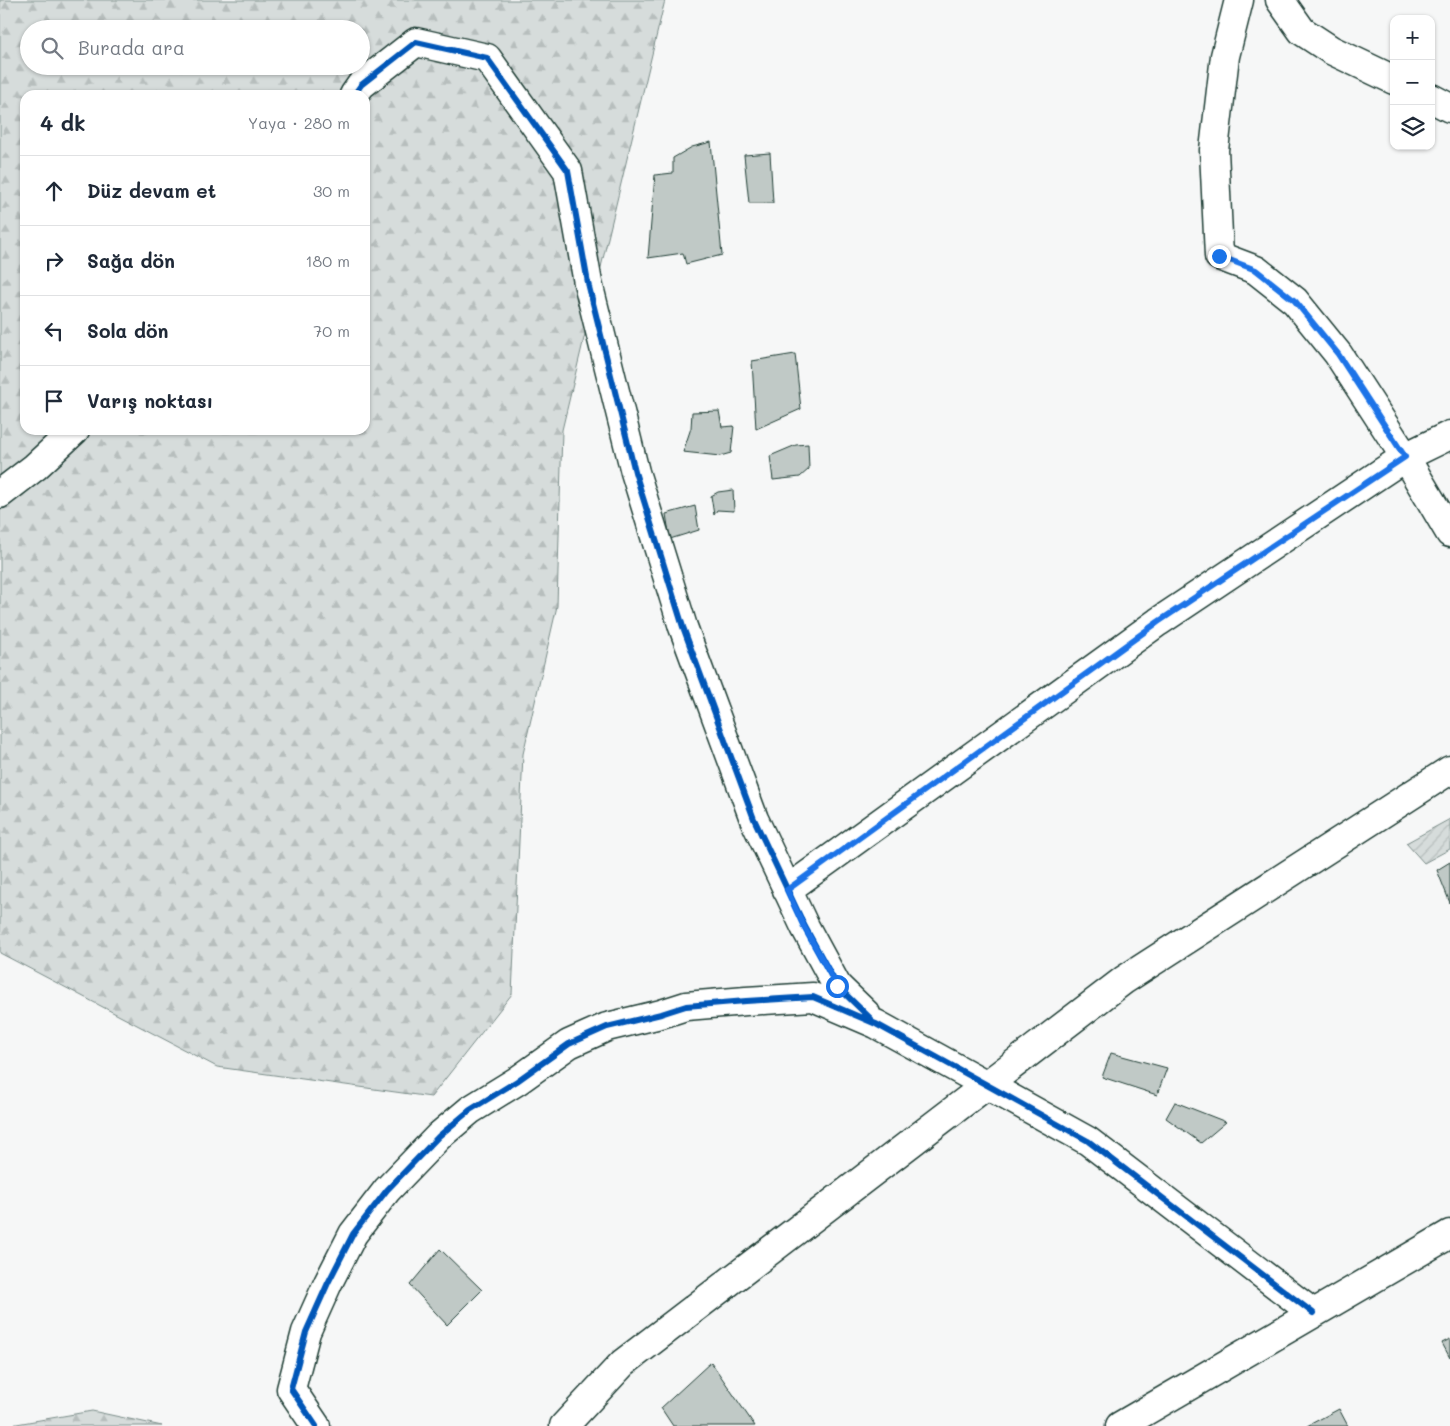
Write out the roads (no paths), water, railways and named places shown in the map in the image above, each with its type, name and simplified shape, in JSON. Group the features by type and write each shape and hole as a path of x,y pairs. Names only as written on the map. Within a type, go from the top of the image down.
{"street":[{"path":"1239,0 1225,56 1214,150 1219,256 1256,270 1295,301 1338,354 1405,457 1450,533"},
{"path":"1280,0 1302,32 1331,50 1390,78"},
{"path":"358,90 361,85 416,42 487,58 568,172 588,283 635,472 683,626 754,819 804,927 837,986 876,1024"},
{"path":"1435,100 1450,108"},
{"path":"787,890 1158,622 1405,457 1450,434"},
{"path":"0,494 35,467 70,435"},
{"path":"564,1426 623,1362 1124,980 1450,770"},
{"path":"316,1426 291,1389 306,1332 328,1283 354,1234 387,1190 439,1136 470,1110 517,1081 569,1044 607,1027 686,1006 813,997 876,1024 1088,1141 1313,1313"},
{"path":"1120,1426 1450,1234"}]}
